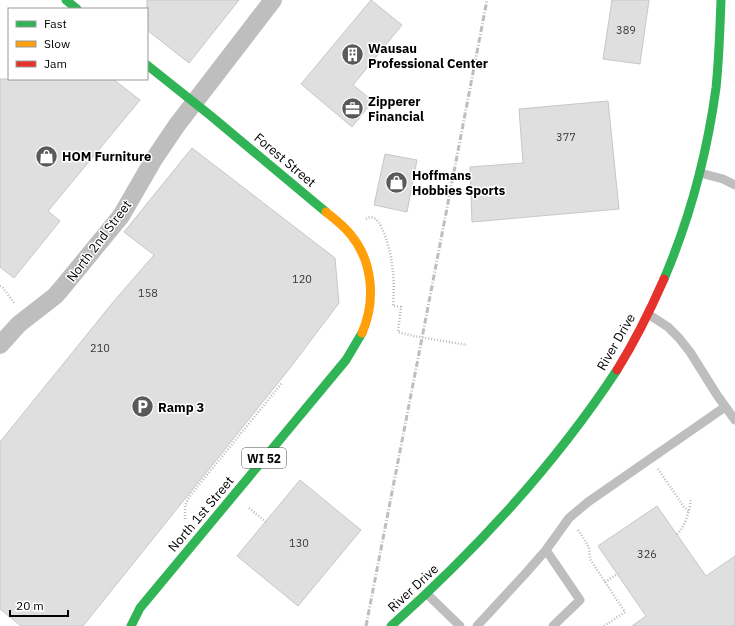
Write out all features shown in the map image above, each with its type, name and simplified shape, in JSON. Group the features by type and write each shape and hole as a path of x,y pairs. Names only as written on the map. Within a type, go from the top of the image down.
{"main road":[{"path":"66,0 76,8"},
{"name":"River Drive","path":"391,626 427,594 498,523 527,490 588,412 616,371 636,337 664,281 692,204 700,173 708,137 716,88 720,46 721,0"},
{"name":"Forest Street","path":"148,66 194,102 342,226 354,239 362,252 370,276 370,298"},
{"name":"North 1st Street","path":"124,626 346,360 356,345 363,330 368,314 370,298"},
{"name":"WI 52","path":"131,626 140,608"}],"street":[{"name":"North 2nd Street","path":"0,345 19,324 55,296 112,228 126,209 166,141 194,102 273,0"}],"lane":[{"path":"700,173 723,179 735,186"},
{"path":"648,314 668,327 679,338 735,420"},
{"path":"477,626 546,550 569,518 588,502 725,406"},
{"path":"546,550 580,600 553,626"},
{"path":"427,594 460,626"}],"path":[{"path":"397,307 401,308 398,332 467,345"},
{"path":"185,519 185,506 189,497 282,383"},
{"path":"651,458 684,507 689,511"},
{"path":"677,534 681,531 689,511 691,499"},
{"path":"247,507 266,522"},
{"path":"586,542 589,546 590,559 625,612 604,626"},
{"path":"605,582 617,574"}],"building":[{"path":"147,0 239,0 189,63 148,31"},
{"name":"Wausau Professional Center","path":"371,0 402,25 353,85 373,101 352,127 301,84"},
{"path":"612,0 649,0 640,64 603,59"},
{"name":"HOM Furniture","path":"0,79 114,80 140,100 48,211 60,221 14,278 0,267"},
{"path":"608,101 619,209 472,222 470,167 523,163 519,109"},
{"name":"Ramp 3","path":"192,148 335,258 339,303 290,368 83,626 21,626 0,609 0,442 114,301 154,255 124,232"},
{"name":"Hoffmans Hobbies Sports","path":"385,154 417,160 407,212 374,205"},
{"path":"300,480 361,530 298,606 237,556"},
{"path":"657,506 706,576 735,556 735,626 632,626 646,616 598,546"}],"railway":[{"path":"366,626 487,0"}],"traffic: fast":[{"path":"66,0 76,8"},
{"path":"664,279 690,209 708,137 716,88 721,0"},
{"path":"148,66 326,212"},
{"path":"131,626 140,608 346,360 362,333"},
{"path":"391,626 423,597 512,506 567,440 617,370"}],"traffic: slow":[{"path":"326,212 351,235 364,257 368,269 370,282 369,308 362,333"}],"traffic: jam":[{"path":"617,370 642,326 664,279"}],"place":[{"name":"Wausau Professional Center","path":"352,55"},
{"name":"Zipperer Financial","path":"352,108"},
{"name":"HOM Furniture","path":"47,156"},
{"name":"Hoffmans Hobbies Sports","path":"396,182"},
{"name":"Ramp 3","path":"143,407"}]}
